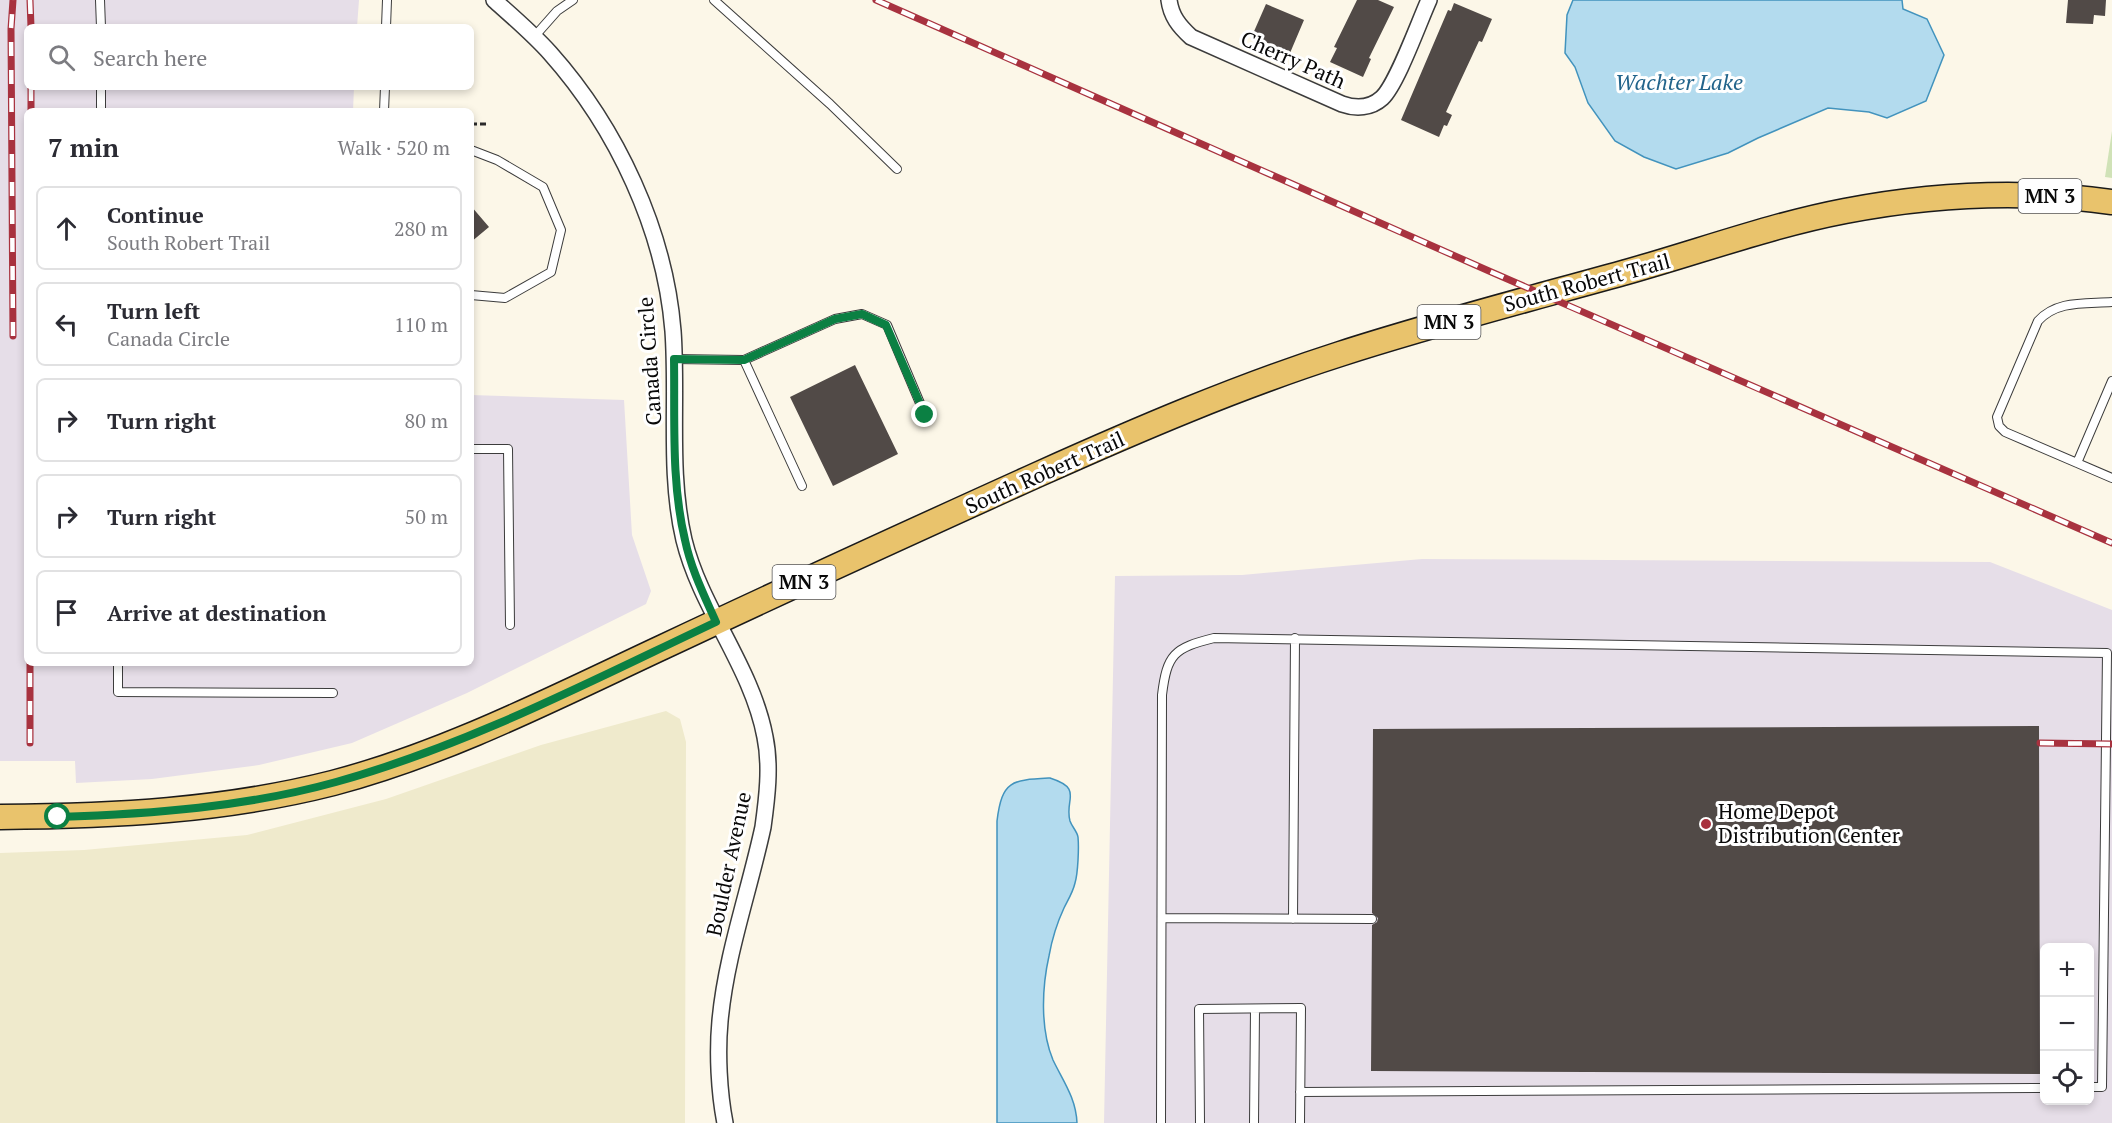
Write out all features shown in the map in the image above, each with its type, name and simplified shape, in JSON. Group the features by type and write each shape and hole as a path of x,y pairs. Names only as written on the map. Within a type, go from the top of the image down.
{"main road":[{"name":"South Robert Trail","path":"0,818 111,815 194,809 241,802 336,782 400,762 508,718 1037,475 1173,417 1316,362 1395,337 1694,254 1791,224 1845,211 1896,203 1988,195 2034,194 2112,202"}],"street":[{"name":"Canada Circle","path":"494,0 549,52 583,94 617,151 642,203 664,273 669,301 674,359 676,470 680,515 693,568 716,622"},
{"name":"Cherry Path","path":"1169,2 1177,23 1191,37 1342,104 1356,107 1370,105 1387,91 1429,0"},
{"name":"Boulder Avenue","path":"716,622 760,715 766,738 768,764 767,801 763,827 724,990 719,1024 720,1080 725,1123"}],"lane":[{"path":"100,0 101,24"},
{"path":"386,24 387,0"},
{"path":"534,38 557,11 573,0"},
{"path":"714,0 822,97 897,169"},
{"path":"101,90 102,108"},
{"path":"384,108 385,90"},
{"path":"474,151 497,160 543,187 561,230 551,272 506,298 474,295"},
{"path":"2112,302 2063,305 2047,311 2038,321 1997,417 1999,426 2005,432 2112,478"},
{"path":"674,359 744,360 835,319 862,314 886,325 925,415"},
{"path":"744,360 802,486"},
{"path":"2077,463 2112,381"},
{"path":"474,449 508,449 510,625"},
{"path":"1161,1123 1162,695 1165,671 1171,658 1180,650 1195,643 1214,638 2107,653 2103,1087 2094,1087"},
{"path":"1293,919 1295,638"},
{"path":"118,666 118,692 333,693"},
{"path":"1162,918 1372,919"},
{"path":"1200,1123 1199,1009 1301,1008 1300,1123"},
{"path":"1254,1123 1255,1009"},
{"path":"1300,1092 2040,1088"}],"path":[{"path":"474,124 489,124"}],"shaded area":[{"path":"0,0 359,0 357,24 24,24 24,90 354,90 353,108 24,108 24,666 474,666 474,395 624,400 632,535 651,591 646,604 467,693 352,743 259,765 152,779 76,783 75,761 0,761"},
{"path":"1422,559 1990,562 2112,610 2112,1123 1104,1123 1115,576 1242,575"},
{"path":"666,711 680,719 686,742 685,1123 0,1123 0,853 84,850 247,835 386,799 541,745"}],"green space":[{"path":"2112,131 2112,178 2105,177"}],"water":[{"name":"Wachter Lake","path":"1573,0 1902,0 1903,9 1927,19 1944,55 1926,101 1887,118 1869,112 1828,108 1728,153 1676,169 1644,157 1615,141 1588,103 1575,67 1565,53 1567,15"},
{"path":"1050,778 1067,786 1070,791 1070,821 1078,837 1078,854 1074,886 1059,919 1050,950 1045,981 1044,1022 1049,1048 1072,1098 1077,1123 997,1123 997,821 999,807 1002,797 1011,785 1026,780"}],"building":[{"path":"1357,0 1378,0 1394,7 1369,58 1371,59 1363,77 1330,62 1337,48 1334,47"},
{"path":"2068,0 2106,0 2105,16 2094,15 2093,24 2066,23"},
{"path":"1454,3 1492,19 1482,42 1479,41 1446,112 1452,115 1447,126 1444,125 1439,137 1401,120 1448,10 1451,11"},
{"path":"1266,4 1304,20 1290,53 1252,36"},
{"path":"474,210 489,227 474,240"},
{"path":"855,365 898,454 833,486 790,397"},
{"name":"Home Depot Distribution Center","path":"2039,726 2040,1074 1371,1071 1372,925 1377,922 1378,918 1372,913 1373,729"}],"railway":[{"path":"13,0 11,29 13,336"},
{"path":"30,0 31,24"},
{"path":"876,0 2112,543"},
{"path":"31,90 31,108"},
{"path":"30,666 30,743"},
{"path":"2040,743 2112,744"}],"place":[{"name":"Home Depot Distribution Center","path":"1706,824"}],"route":[{"path":"58,817 194,809 289,793 336,782 400,762 508,718 716,622 693,568 678,508 674,359 744,360 835,319 862,314 886,325 925,415"}]}
